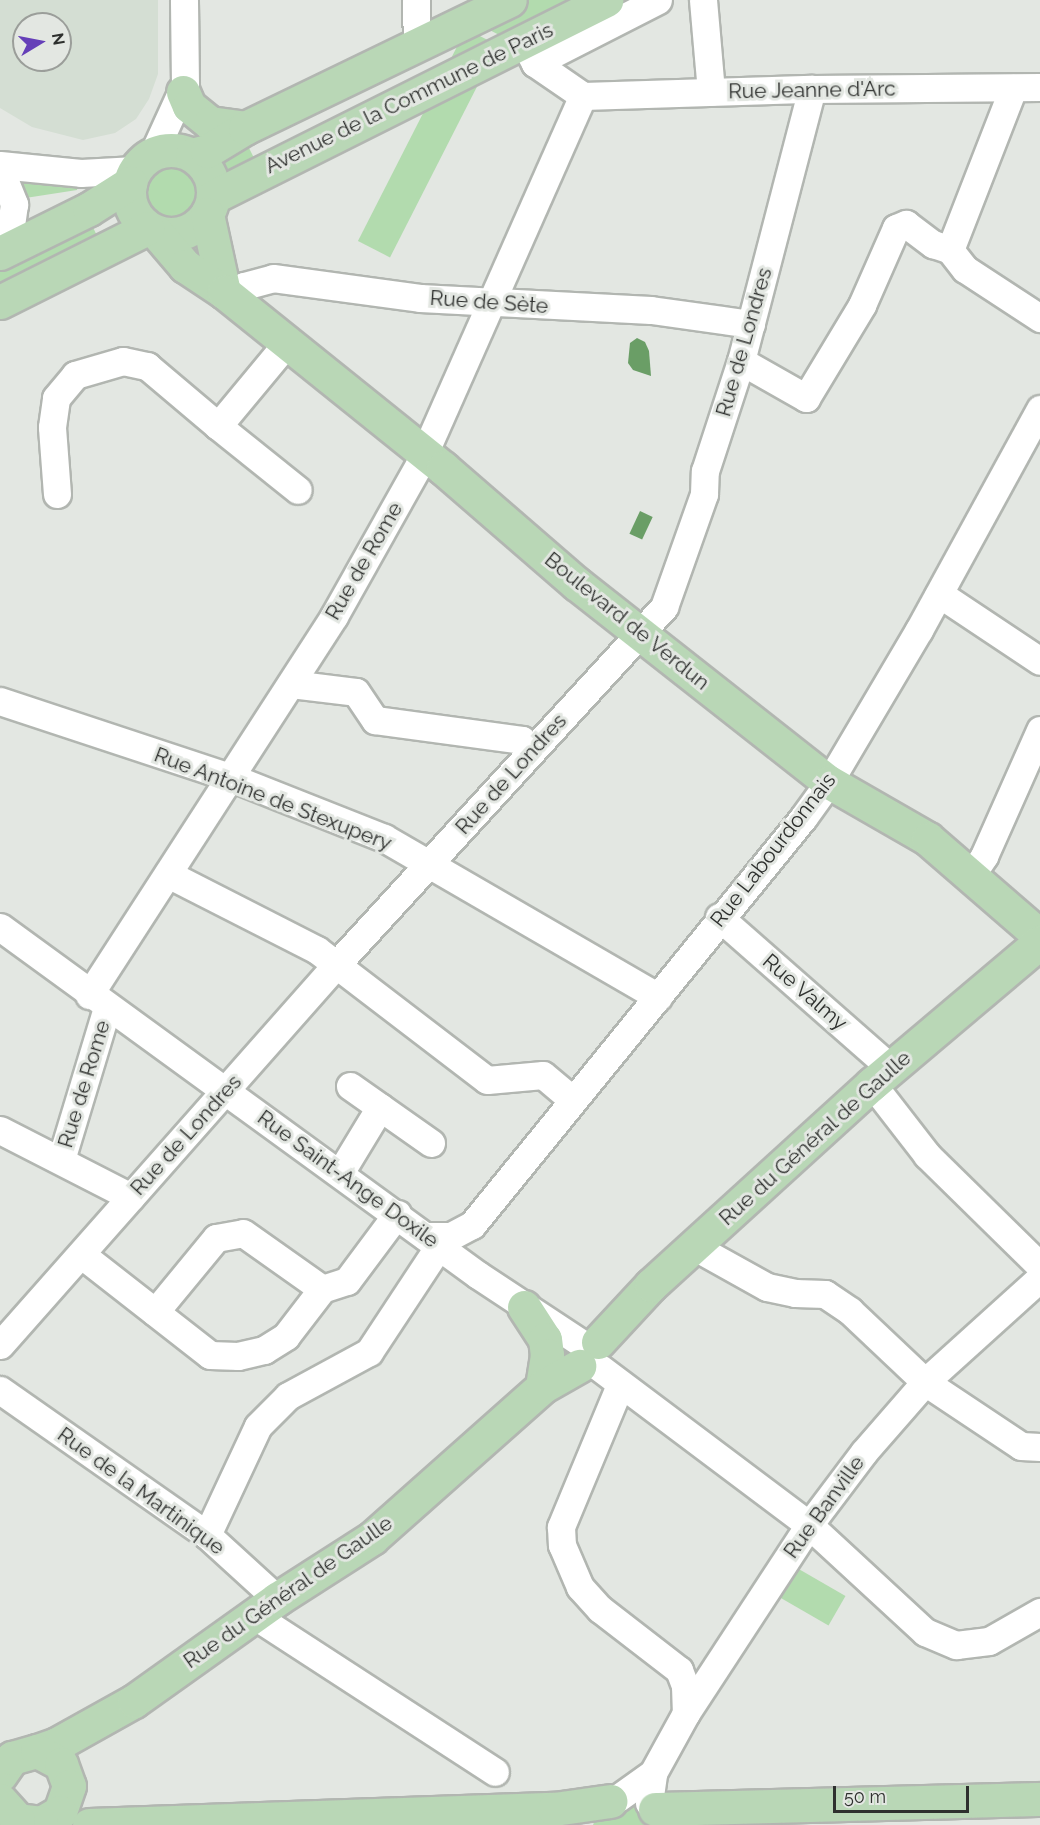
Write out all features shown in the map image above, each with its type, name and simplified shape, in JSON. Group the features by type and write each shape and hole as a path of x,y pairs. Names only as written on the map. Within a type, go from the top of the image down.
{"main road":[{"name":"Avenue de la Commune de Paris","path":"0,250 88,208 158,163 207,151 245,129 510,0"},
{"name":"Avenue de la Commune de Paris","path":"210,206 529,52 606,0"},
{"path":"183,92 189,106 210,123 245,129"},
{"path":"152,230 133,207 158,163 212,180 210,206 229,296"},
{"path":"0,302 152,230 185,232 210,206"},
{"name":"Boulevard de Verdun","path":"152,230 185,266 229,296 424,453 640,633 829,782 928,839 972,874 1040,936"},
{"name":"Rue du Général de Gaulle","path":"0,1775 12,1758 57,1744 134,1701 266,1608 372,1538 542,1387 596,1361 615,1319 882,1076 1040,942"},
{"path":"524,1307 545,1339 547,1355 542,1387"},
{"name":"Rue du Général de Gaulle","path":"52,1818 65,1804 69,1781 83,1751 134,1701"},
{"path":"37,1751 50,1755 92,1810 114,1824"},
{"path":"6,1815 30,1824 52,1818 114,1824 554,1809 1040,1799"},
{"path":"554,1809 586,1825"}],"street":[{"path":"0,250 11,226 14,204 0,167 81,174 158,163 183,92 184,0"},
{"path":"416,0 417,46"},
{"path":"583,96 529,52 658,0"},
{"path":"703,0 711,92"},
{"name":"Rue Jeanne d'Arc","path":"583,96 812,89 1040,87"},
{"path":"950,250 1013,88"},
{"name":"Rue de Londres","path":"0,1345 82,1255 336,965 664,607 704,494 705,471 741,361 812,89"},
{"name":"Rue de Rome","path":"61,1160 98,1001 168,874 334,616 424,453 583,96"},
{"path":"741,361 806,398 862,305 896,228 906,224 933,243 950,250 965,269 1040,318"},
{"name":"Rue de Sète","path":"229,296 244,286 273,278 492,304 651,310 751,324"},
{"path":"218,426 287,343"},
{"path":"57,494 52,427 56,398 75,375 123,362 147,366 298,490"},
{"name":"Rue Labourdonnais","path":"472,1225 829,782 938,596 1040,409"},
{"path":"938,596 944,597 1040,662"},
{"path":"291,684 356,692 375,720 522,740 531,751"},
{"name":"Rue Antoine de Stexupery","path":"0,701 230,777 384,838 427,866 658,997"},
{"path":"972,874 984,856 1040,729"},
{"path":"168,874 317,950 487,1080 543,1075 573,1100"},
{"name":"Rue Valmy","path":"719,917 882,1076 927,1155 1040,1266"},
{"name":"Rue Saint-Ange Doxile","path":"0,927 98,1001 227,1089 477,1275 524,1307 541,1314 596,1361 809,1525 896,1609 938,1639 956,1645 989,1641 1040,1612"},
{"path":"351,1086 431,1143"},
{"path":"340,1173 380,1107"},
{"path":"0,1130 131,1197"},
{"path":"82,1255 210,1355 238,1356 264,1350 286,1336 322,1289 347,1281 397,1214"},
{"path":"207,1535 258,1426 288,1396 369,1352 432,1241 451,1236 472,1225"},
{"path":"472,1225 466,1249 477,1275"},
{"path":"155,1312 216,1238 243,1233 322,1289"},
{"path":"695,1247 767,1287 795,1293 825,1294 850,1311 925,1382 1021,1446 1040,1447"},
{"name":"Rue Banville","path":"645,1808 686,1713 809,1525 864,1452 925,1382 1040,1278"},
{"path":"596,1361 561,1527 562,1545 580,1587 609,1616 679,1670 685,1686 686,1713"},
{"name":"Rue de la Martinique","path":"0,1390 207,1535 266,1608 495,1772"}],"shaded area":[{"path":"0,0 158,0 158,74 149,99 136,119 115,133 83,140 32,127 0,108"},
{"path":"523,0 586,0 507,39 476,23"},
{"path":"466,29 498,45 390,257 358,241"},
{"path":"245,140 257,164 230,178 218,173 209,157"},
{"path":"170,160 183,163 193,170 200,180 203,193 200,206 193,216 183,223 170,226 157,223 147,216 140,206 137,193 140,180 147,170 157,163"},
{"path":"15,175 78,182 77,190 19,199"},
{"path":"88,217 100,242 0,291 0,261"},
{"path":"637,338 645,342 649,351 651,376 633,370 628,363 630,343"},
{"path":"640,511 653,517 642,540 629,534"},
{"path":"797,1568 845,1596 828,1625 780,1597"},
{"path":"639,1798 663,1825 593,1825 597,1814"}]}
